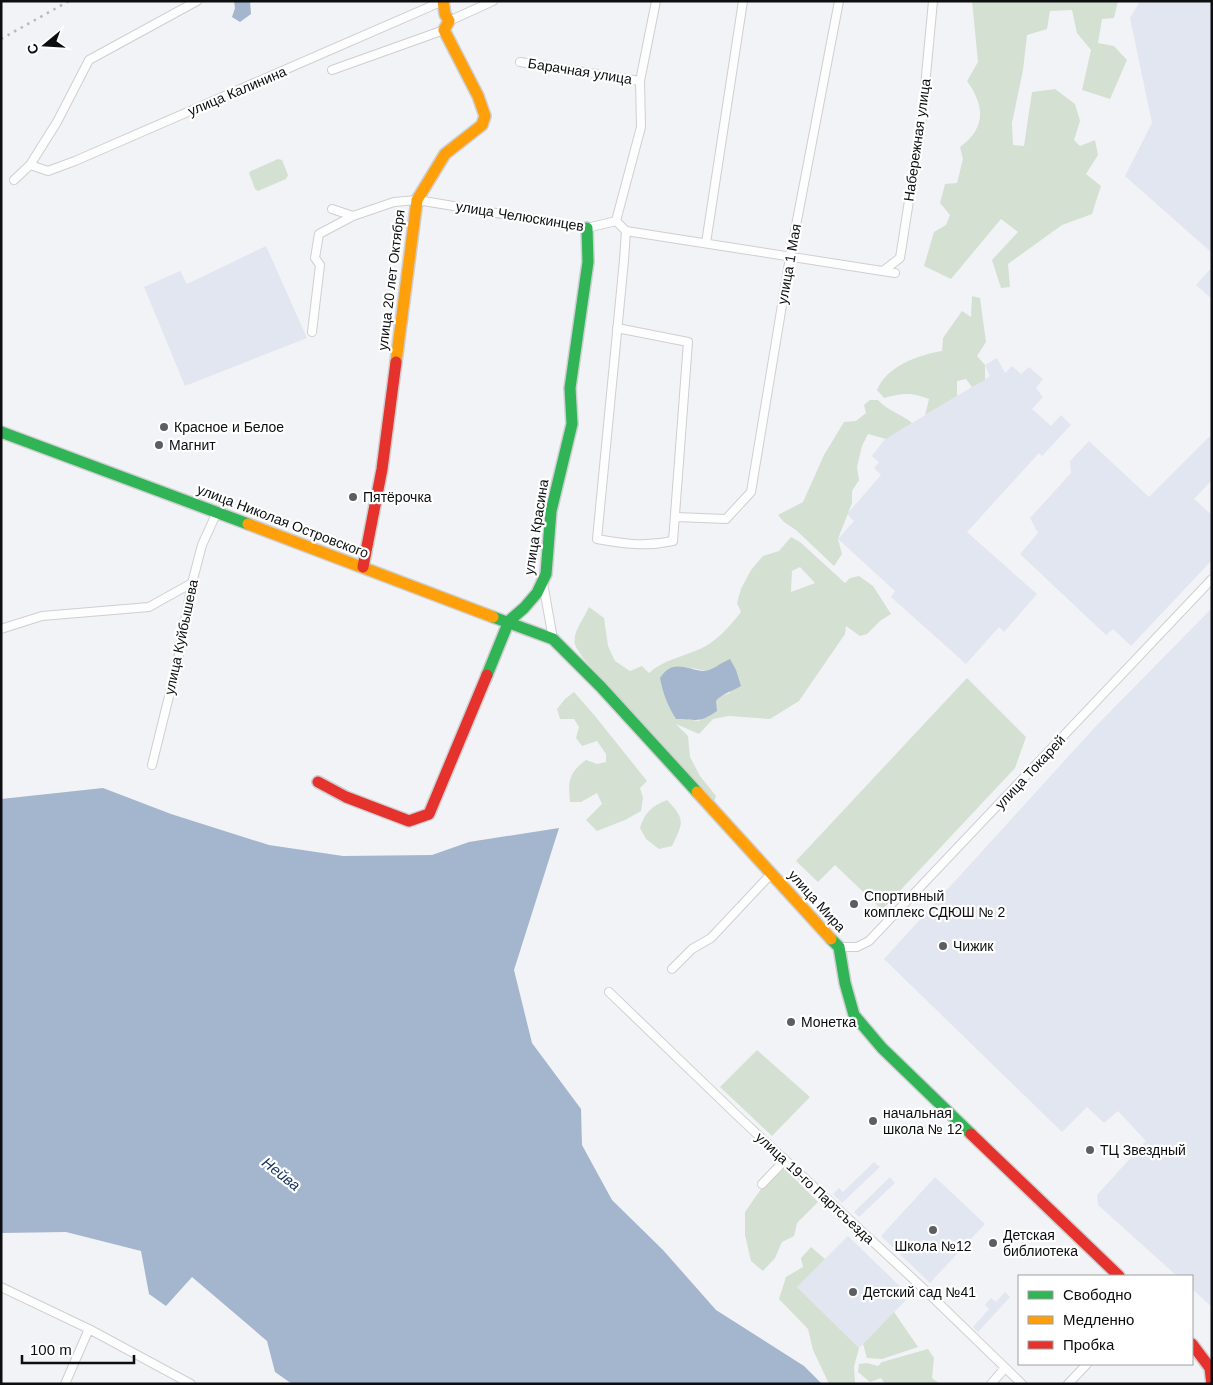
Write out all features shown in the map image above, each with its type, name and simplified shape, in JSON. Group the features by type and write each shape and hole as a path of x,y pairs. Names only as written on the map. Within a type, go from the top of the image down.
{"main road":[{"name":"улица 20 лет Октября","path":"363,567 382,469 417,200 445,154 482,124 485,116 447,26 443,1"},
{"name":"улица Красина","path":"318,782 346,797 409,821 429,814 509,621 528,604 543,583 547,567 551,511 572,424 570,388 588,262 587,228"},
{"name":"улица Николая Островского","path":"1,432 553,638"},
{"name":"улица Мира","path":"553,638 595,680 839,947 854,1015 882,1048 1118,1275"},
{"path":"1193,1345 1211,1368 1212,1384"}],"street":[{"path":"14,180 30,165 57,122 89,60 196,1"},
{"name":"улица Калинина","path":"30,165 48,171 75,161 443,1"},
{"path":"332,70 447,26 493,1"},
{"path":"656,1 640,81 641,128 616,220 626,231 894,273"},
{"path":"706,244 743,1"},
{"name":"улица 1 Мая","path":"676,517 726,519 751,492 790,256 839,1"},
{"name":"Набережная улица","path":"883,271 900,258 922,118 933,1"},
{"name":"Барачная улица","path":"520,62 640,81"},
{"name":"улица Челюскинцев","path":"312,332 320,265 315,258 319,234 353,216 394,202 417,200 587,228 616,220"},
{"path":"332,209 353,216"},
{"path":"617,328 688,342 673,542 654,545 633,545 597,539 626,231"},
{"name":"улица Куйбышева","path":"152,765 178,660 192,583 202,545 217,512"},
{"name":"улица Токарей","path":"839,947 857,947 869,941 1212,579"},
{"path":"1,629 42,616 150,607 192,583"},
{"path":"543,583 553,638"},
{"path":"672,969 692,950 711,938 772,873"},
{"name":"улица 19-го Партсъезда","path":"610,992 1022,1384"},
{"path":"762,1184 785,1160"},
{"path":"1,1287 89,1329 191,1384"},
{"path":"65,1384 89,1329"},
{"path":"1068,1384 1086,1365"},
{"path":"991,1384 1005,1368"}],"shaded area":[{"path":"1140,1 1212,1 1212,253 1125,176 1152,123 1130,18"},
{"path":"266,246 307,338 185,386 144,287 180,271 187,284"},
{"path":"1212,267 1212,299 1196,285"},
{"path":"997,358 1005,373 1012,366 1021,374 1029,367 1043,379 1036,388 1043,397 1032,409 1051,426 1061,415 1071,425 1042,456 1039,453 967,532 1037,594 1004,632 999,627 966,664 891,597 895,591 838,539 854,521 847,514 881,475 874,468 879,462 872,456 884,440 990,376 985,365"},
{"path":"1212,434 1212,480 1194,499 1212,515 1212,560 1131,646 1113,629 1106,635 1020,554 1038,533 1030,518 1071,473 1070,461 1089,441 1149,497"},
{"path":"1212,608 1212,1307 1193,1290 1193,1275 1176,1275 1098,1205 1097,1195 1146,1141 1118,1111 1104,1123 1087,1107 1062,1132 884,959 1096,726"},
{"path":"874,1162 880,1167 842,1203 833,1194 839,1188 843,1192"},
{"path":"890,1177 895,1183 859,1217 854,1212"},
{"name":"Школа №12","path":"935,1177 985,1224 930,1283 881,1236"},
{"name":"Детский сад №41","path":"848,1236 910,1296 859,1348 797,1287"},
{"path":"1005,1292 1010,1297 978,1332 973,1327 989,1309 985,1305 991,1298 996,1302"}],"green space":[{"path":"972,1 1118,1 1114,18 1102,19 1098,43 1114,46 1127,60 1110,99 1082,90 1091,50 1077,33 1072,10 1050,11 1047,29 1027,35 1023,70 1012,123 1013,145 1024,146 1032,92 1055,89 1075,104 1080,121 1074,140 1080,146 1095,140 1098,155 1086,174 1101,186 1092,214 1062,225 1008,264 1010,287 1001,288 992,260 1018,232 1001,219 951,279 924,266 934,232 946,225 950,215 940,203 945,184 957,183 963,159 960,147 975,132 980,116 977,99 967,81 978,62"},
{"path":"278,159 282,160 288,175 286,179 258,191 255,189 249,173"},
{"path":"972,296 980,298 986,342 977,356 985,365 985,380 972,387 966,379 957,381 957,396 925,415 929,399 907,394 884,398 877,390 888,374 904,363 923,355 942,351 943,338 962,311 971,317"},
{"path":"870,400 878,400 912,423 886,439 868,434 862,446 857,467 859,480 852,491 852,503 838,539 842,554 834,566 778,515 803,502 824,455 844,422 856,421 866,413 864,405"},
{"path":"791,537 800,542 845,583 850,578 859,576 873,586 891,614 880,621 867,634 860,636 846,626 845,634 799,701 770,719 729,716 713,719 699,734 676,724 688,736 690,757 700,776 716,796 713,804 583,658 576,646 575,635 589,607 604,618 608,646 615,661 630,671 642,666 649,673 667,662 706,646 722,633 741,612 737,603 741,589 751,570 763,556 779,551","holes":["800,567 815,583 791,592 792,571","730,660 730,693 720,696 699,721 686,719 692,668 706,671"]},
{"path":"967,678 1026,737 1015,768 880,912 876,909 878,906 835,865 818,882 796,861"},
{"path":"574,692 647,781 640,788 643,798 641,811 625,820 597,831 586,820 602,804 597,793 581,802 570,802 569,783 576,769 586,760 597,764 606,762 606,754 597,741 582,746 576,738 579,727 574,719 560,719 557,709"},
{"path":"667,800 677,812 681,821 679,831 672,846 659,849 646,839 640,828 650,810"},
{"path":"757,1050 810,1097 772,1136 720,1087"},
{"path":"784,1168 818,1202 797,1223 794,1236 782,1242 775,1258 763,1271 751,1261 745,1235 745,1212 761,1189"},
{"path":"811,1247 825,1259 797,1287 859,1348 854,1367 855,1384 829,1384 813,1350 808,1329 779,1299 786,1277 803,1267 801,1258"},
{"path":"894,1312 918,1347 882,1359 867,1358 863,1344"},
{"path":"928,1349 934,1358 932,1378 940,1384 885,1384 881,1378 870,1382 858,1372 859,1364 867,1363 878,1366 882,1362"}],"water":[{"path":"234,1 250,1 251,14 240,22 232,17 235,8"},
{"path":"730,659 741,686 718,699 716,701 717,711 706,718 698,720 676,719 666,700 661,684 660,678 665,672 675,667 707,671"},
{"name":"Нейва","path":"103,788 171,814 269,845 343,856 432,855 469,842 559,828 514,970 532,1043 581,1109 582,1145 612,1200 663,1250 716,1310 804,1366 822,1384 292,1384 275,1372 267,1341 192,1277 166,1306 149,1294 141,1251 66,1232 1,1233 1,799"}],"railway":[{"path":"1,39 69,1"}],"traffic: fast":[{"path":"487,675 509,621 537,593 546,574 551,511 572,424 570,388 588,262 587,228"},
{"path":"1,432 248,524"},
{"path":"493,617 553,639 601,687 697,792"},
{"path":"831,939 839,947 845,983 854,1015 882,1048 971,1134"}],"traffic: slow":[{"path":"396,362 417,200 445,154 482,125 485,116 478,96 444,30 449,21 445,14 443,1"},
{"path":"248,524 493,617"},
{"path":"697,792 831,939"}],"traffic: jam":[{"path":"363,567 382,469 396,362"},
{"path":"318,782 346,797 409,821 429,814 487,675"},
{"path":"971,1134 1118,1275"},
{"path":"1193,1345 1210,1368 1212,1384"}],"place":[{"name":"Красное и Белое","path":"164,427"},
{"name":"Магнит","path":"159,445"},
{"name":"Пятёрочка","path":"353,497"},
{"name":"Спортивный комплекс СДЮШ № 2","path":"854,904"},
{"name":"Чижик","path":"943,946"},
{"name":"Монетка","path":"791,1022"},
{"name":"начальная школа № 12","path":"873,1121"},
{"name":"ТЦ Звездный","path":"1090,1150"},
{"name":"Школа №12","path":"933,1230"},
{"name":"Детская библиотека","path":"993,1243"},
{"name":"Детский сад №41","path":"853,1292"}]}
